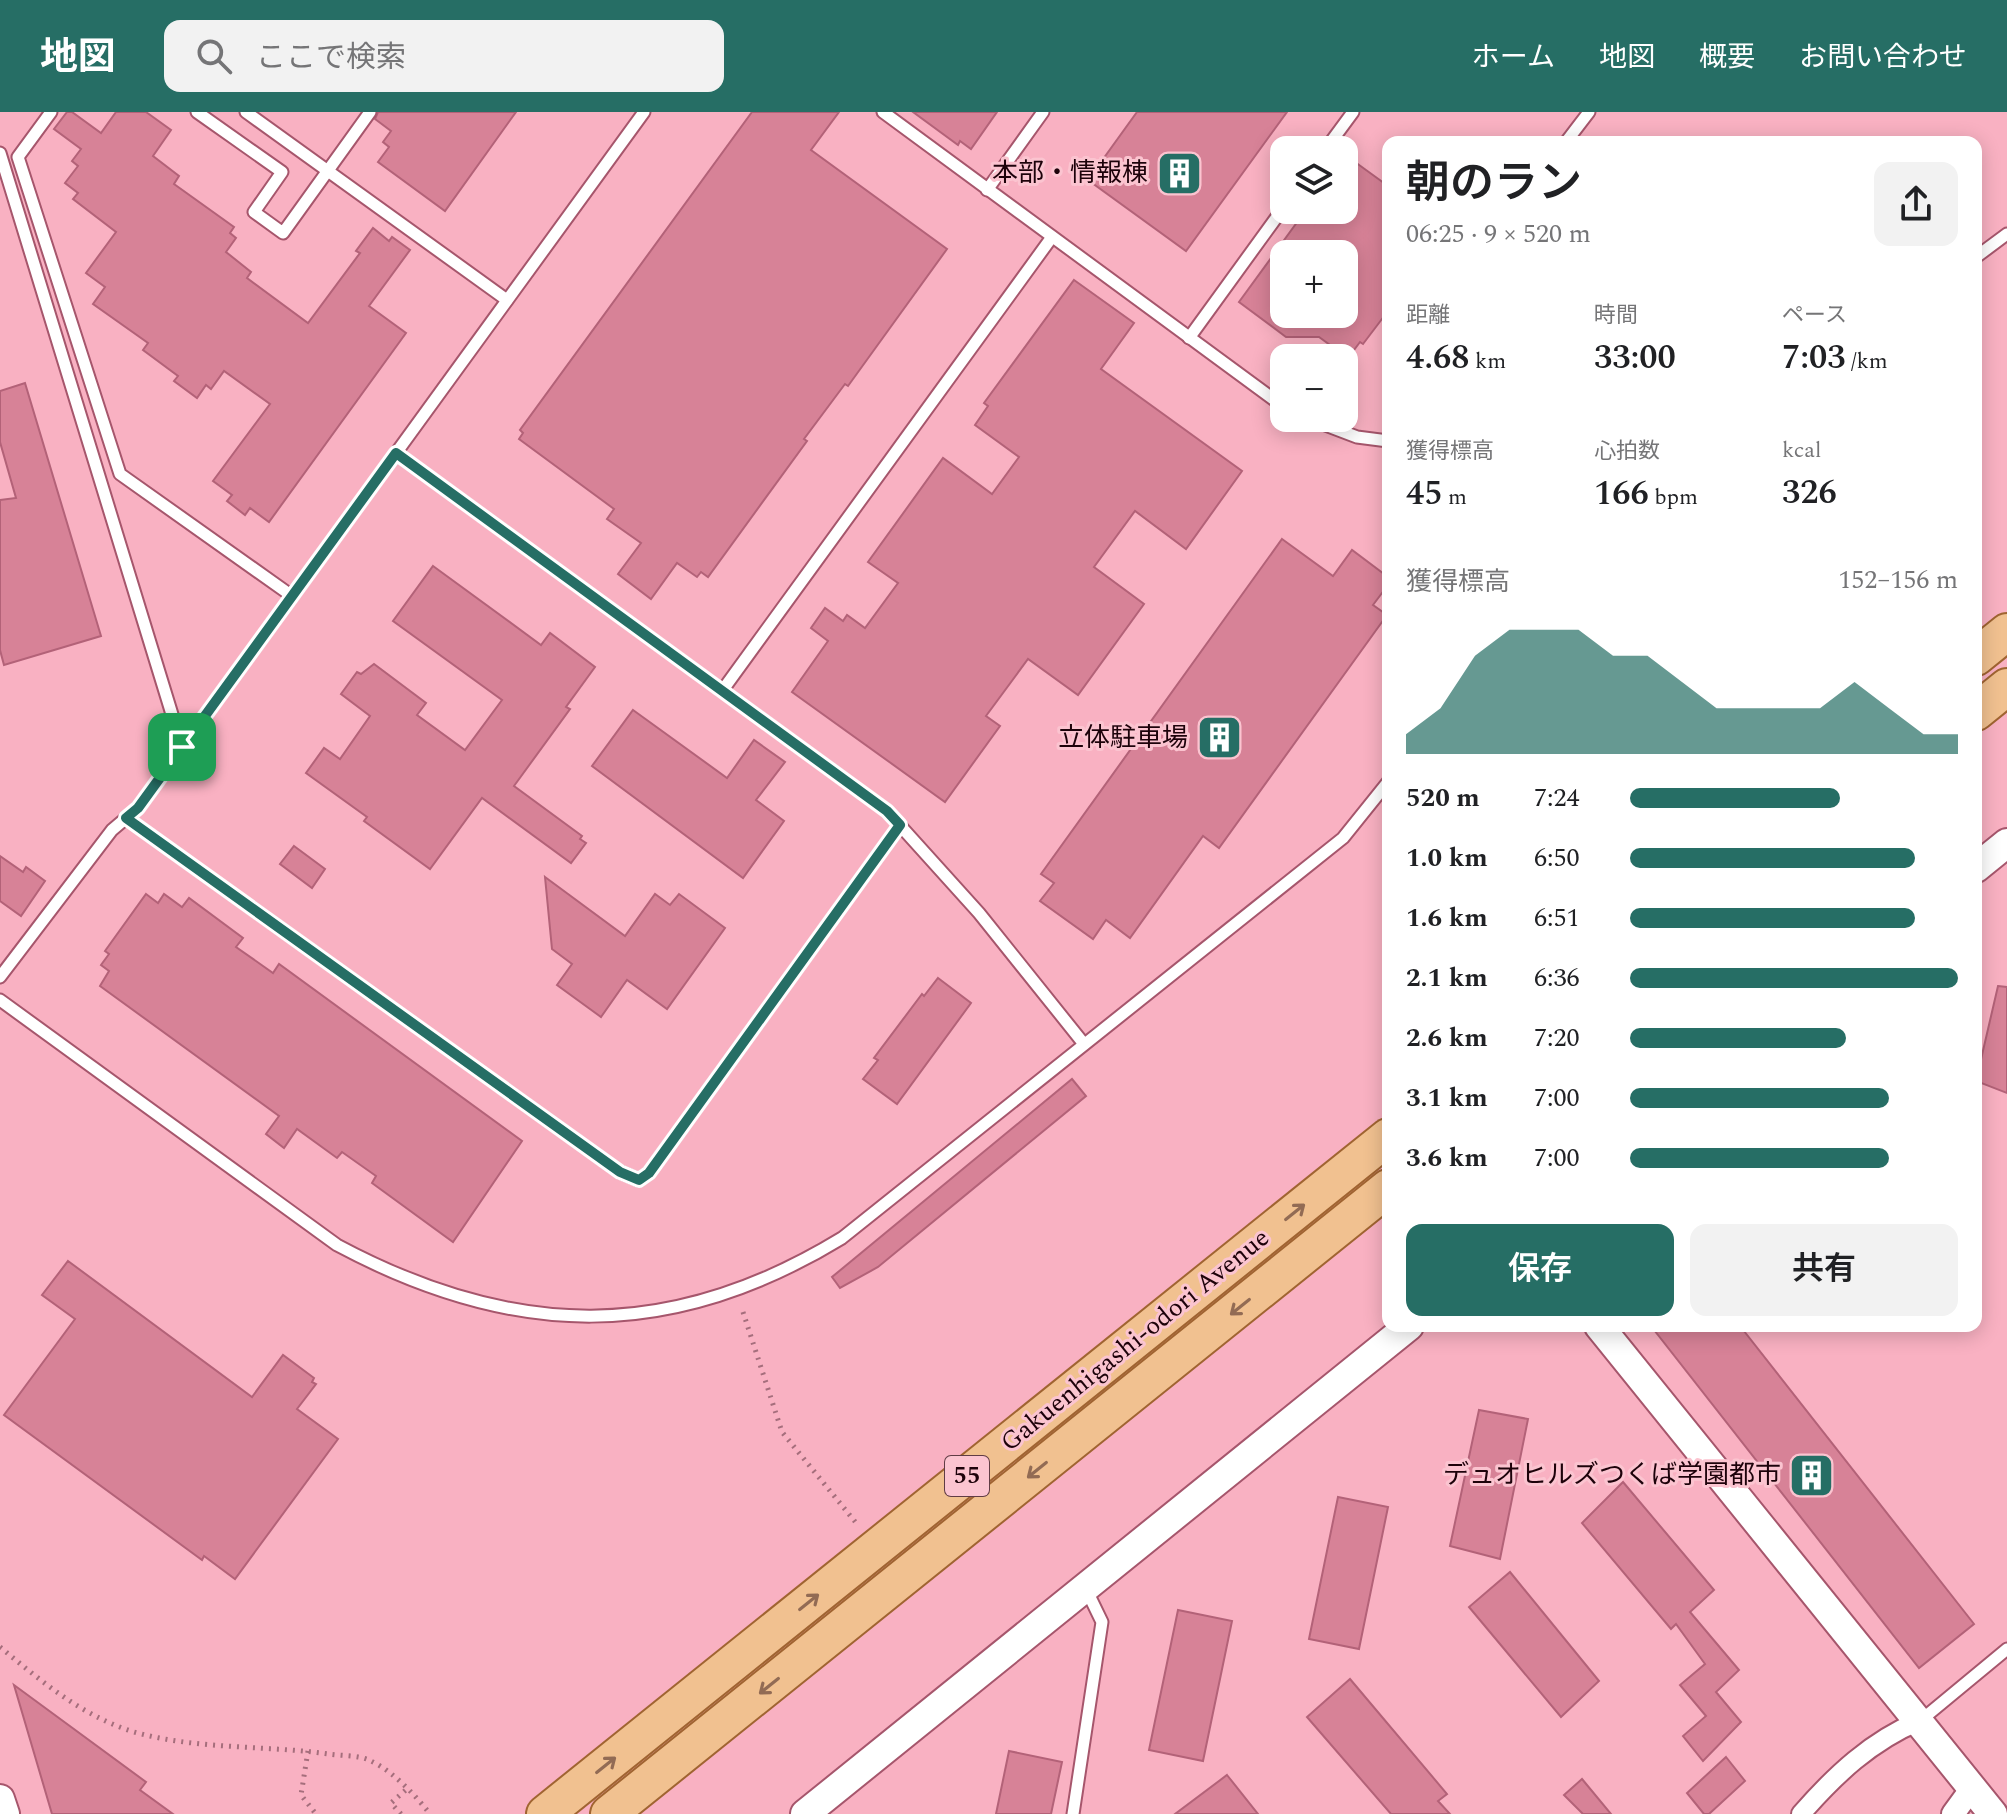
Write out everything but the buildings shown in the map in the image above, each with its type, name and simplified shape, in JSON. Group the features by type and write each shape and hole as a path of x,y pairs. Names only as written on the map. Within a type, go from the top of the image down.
{"main road":[{"path":"1982,652 2007,632"},
{"path":"1982,707 2007,687"},
{"name":"Gakuenhigashi-odori Avenue","path":"545,1814 1382,1142"},
{"name":"Gakuenhigashi-odori Avenue","path":"609,1814 1382,1193"}],"street":[{"path":"1982,863 2007,843"},
{"path":"805,1814 1402,1332"},
{"path":"1604,1332 1993,1814"},
{"path":"1801,1814 1832,1778 1888,1734 1919,1721"},
{"path":"1953,1814 1972,1788"},
{"path":"0,1799 5,1814"}],"lane":[{"path":"51,112 18,157 120,474 292,596"},
{"path":"197,112 282,172 254,212 283,233 370,112"},
{"path":"246,112 507,300"},
{"path":"0,977 112,830 138,808 644,112"},
{"path":"883,112 1270,397"},
{"path":"987,190 1043,112"},
{"path":"1335,136 1353,112"},
{"path":"1571,136 1589,112"},
{"path":"0,153 182,747"},
{"path":"1189,338 1272,224"},
{"path":"1982,253 2007,234"},
{"path":"722,691 1052,237"},
{"path":"1344,432 1382,440"},
{"path":"396,453 887,811 979,913 1084,1044"},
{"path":"0,1000 337,1245 426,1287 508,1310 548,1315 590,1316 671,1309 715,1299 804,1262 864,1221 1343,838 1382,789"},
{"path":"126,818 620,1172 639,1180 649,1173 900,825"},
{"path":"1073,1814 1102,1622 1085,1586"},
{"path":"1919,1721 2007,1649"}],"path":[{"path":"743,1312 782,1432 857,1524"},
{"path":"0,1647 68,1700 132,1731 193,1744 308,1751 369,1759 407,1789 430,1814"},
{"path":"308,1751 301,1795 305,1804 316,1814"},
{"path":"401,1814 391,1803 407,1789"}],"place":[{"name":"本部・情報棟","path":"1179,173"},
{"name":"立体駐車場","path":"1219,738"},
{"name":"デュオヒルズつくば学園都市","path":"1812,1475"}],"route":[{"path":"396,453 887,811 900,825 649,1173 639,1180 630,1179 620,1172 126,818 138,808 182,747 396,453"}]}
